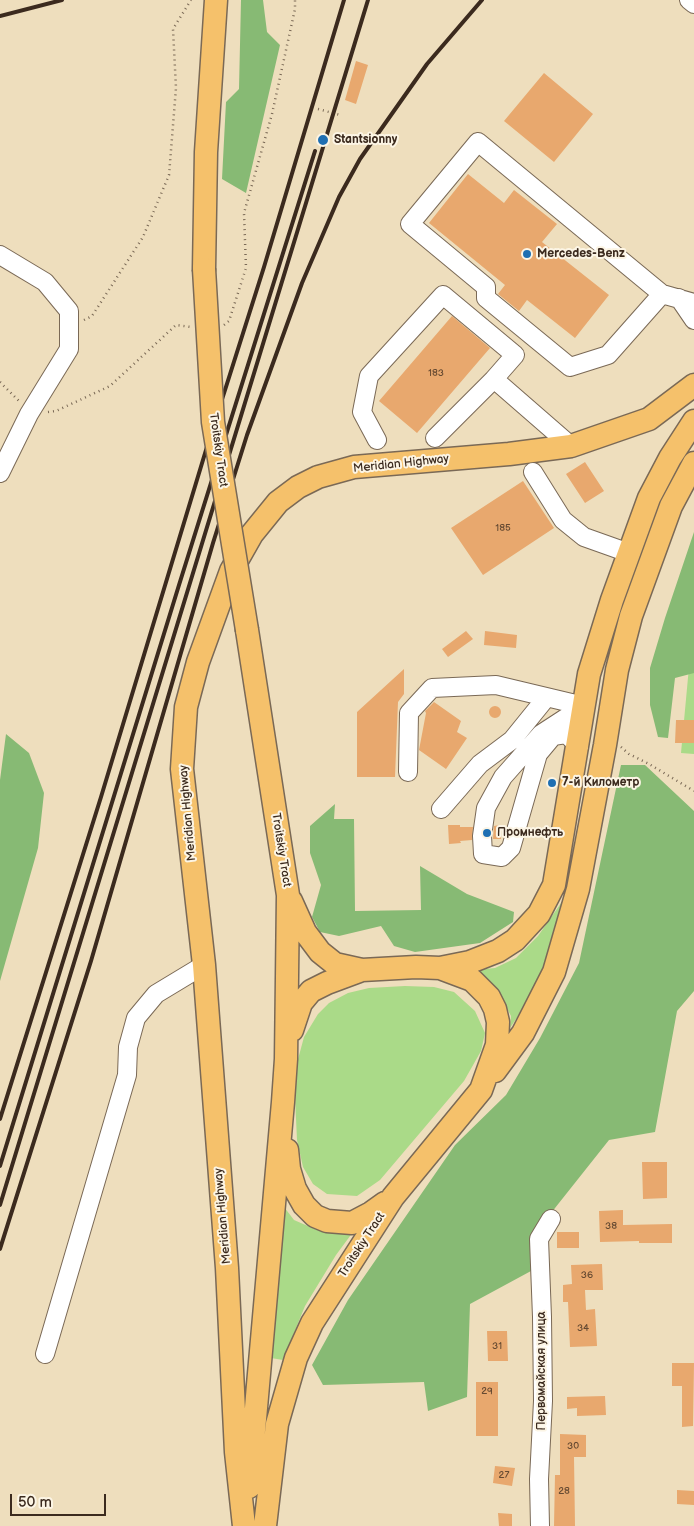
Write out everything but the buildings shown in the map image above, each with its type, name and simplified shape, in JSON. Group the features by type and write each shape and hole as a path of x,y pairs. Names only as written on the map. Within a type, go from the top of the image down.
{"main road":[{"name":"Troitskiy Tract","path":"216,0 206,152 204,269 213,422 288,895 286,1059 245,1526"},
{"name":"Meridian Highway","path":"245,1526 236,1452 227,1268 204,965 182,769 186,708 198,662 231,571 252,534 278,502 298,487 318,477 354,467 509,454 571,446 649,419 692,383"},
{"path":"440,968 470,962 498,951 515,940 539,914 554,885 579,746 589,674 612,600 649,498 670,458 694,421"},
{"path":"481,1090 523,1033 554,972 578,889 618,670 631,616 671,506 694,463"},
{"name":"Troitskiy Tract","path":"265,1526 277,1424 296,1358 312,1323 393,1197 481,1090 497,1046 498,1022 495,1009 489,997 472,980 440,968 416,967 362,970 335,964 320,952 305,932 288,895"},
{"path":"286,1059 295,1018 301,1003 312,991 327,983 362,970"},
{"path":"283,1102 289,1169 304,1206 315,1216 327,1221 352,1223 371,1213 393,1197"}],"street":[{"path":"689,0 694,4"},
{"path":"678,298 608,355 570,367 486,298 486,287 410,224 478,142 678,298 694,320"},
{"path":"0,255 45,282 69,311 69,349 29,414 0,473"},
{"path":"377,440 362,412 369,376 444,295 515,355 494,379 435,438"},
{"path":"494,379 571,446"},
{"path":"533,472 563,520 584,537 629,553"},
{"path":"408,772 409,714 432,688 496,685 584,706"},
{"path":"441,809 480,764 512,740 546,698"},
{"path":"579,746 566,734 553,736 538,754 511,848 502,857 483,854 482,836 486,808 503,776 541,734 584,706"},
{"path":"45,1354 127,1075 128,1047 136,1018 156,994 204,965"},
{"name":"Первомайская улица","path":"540,1526 539,1479 543,1401 539,1239 551,1219"}],"path":[{"path":"69,329 92,316 142,237 169,175 176,88 172,29 191,0"},
{"path":"318,109 340,115"},
{"path":"607,735 629,754 694,791"}],"green space":[{"path":"241,0 263,0 267,32 280,45 246,193 222,179 226,102 239,89"},
{"path":"694,532 694,673 675,678 668,738 658,737 650,705 650,668"},
{"path":"694,613 694,754 681,753"},
{"path":"6,734 29,753 44,793 38,848 0,981 0,780"},
{"path":"621,765 645,765 694,811 694,991 677,1011 655,1132 609,1140 532,1237 531,1271 470,1304 467,1397 428,1411 424,1382 323,1385 312,1365 348,1300 455,1145 506,1095 540,1038 579,963"},
{"path":"335,804 334,819 354,819 355,911 421,910 420,866 467,894 514,912 513,922 480,943 415,952 394,946 381,926 339,936 320,932 312,917 321,885 310,853 310,826"},
{"path":"566,896 538,986 510,1028 511,1016 500,995 474,970 495,968 516,958 538,936"},
{"path":"434,987 454,992 475,1011 485,1033 481,1051 464,1081 380,1180 357,1196 327,1194 313,1184 303,1167 297,1140 295,1097 297,1063 304,1037 318,1014 329,1003 348,993 369,988"},
{"path":"281,1203 294,1220 317,1230 336,1234 353,1232 336,1255 305,1306 283,1360 271,1358"}],"railway":[{"path":"0,16 62,0"},
{"path":"0,1119 264,267 344,0"},
{"path":"0,1205 368,0"},
{"path":"0,1249 91,961 213,543 247,435 302,283 339,197 360,159 427,64 482,0"},
{"path":"0,1166 315,151"}],"place":[{"name":"Stantsionny","path":"323,140"},
{"name":"Mercedes-Benz","path":"527,254"},
{"name":"7-й Километр","path":"552,783"},
{"name":"Промнефть","path":"487,833"}]}
